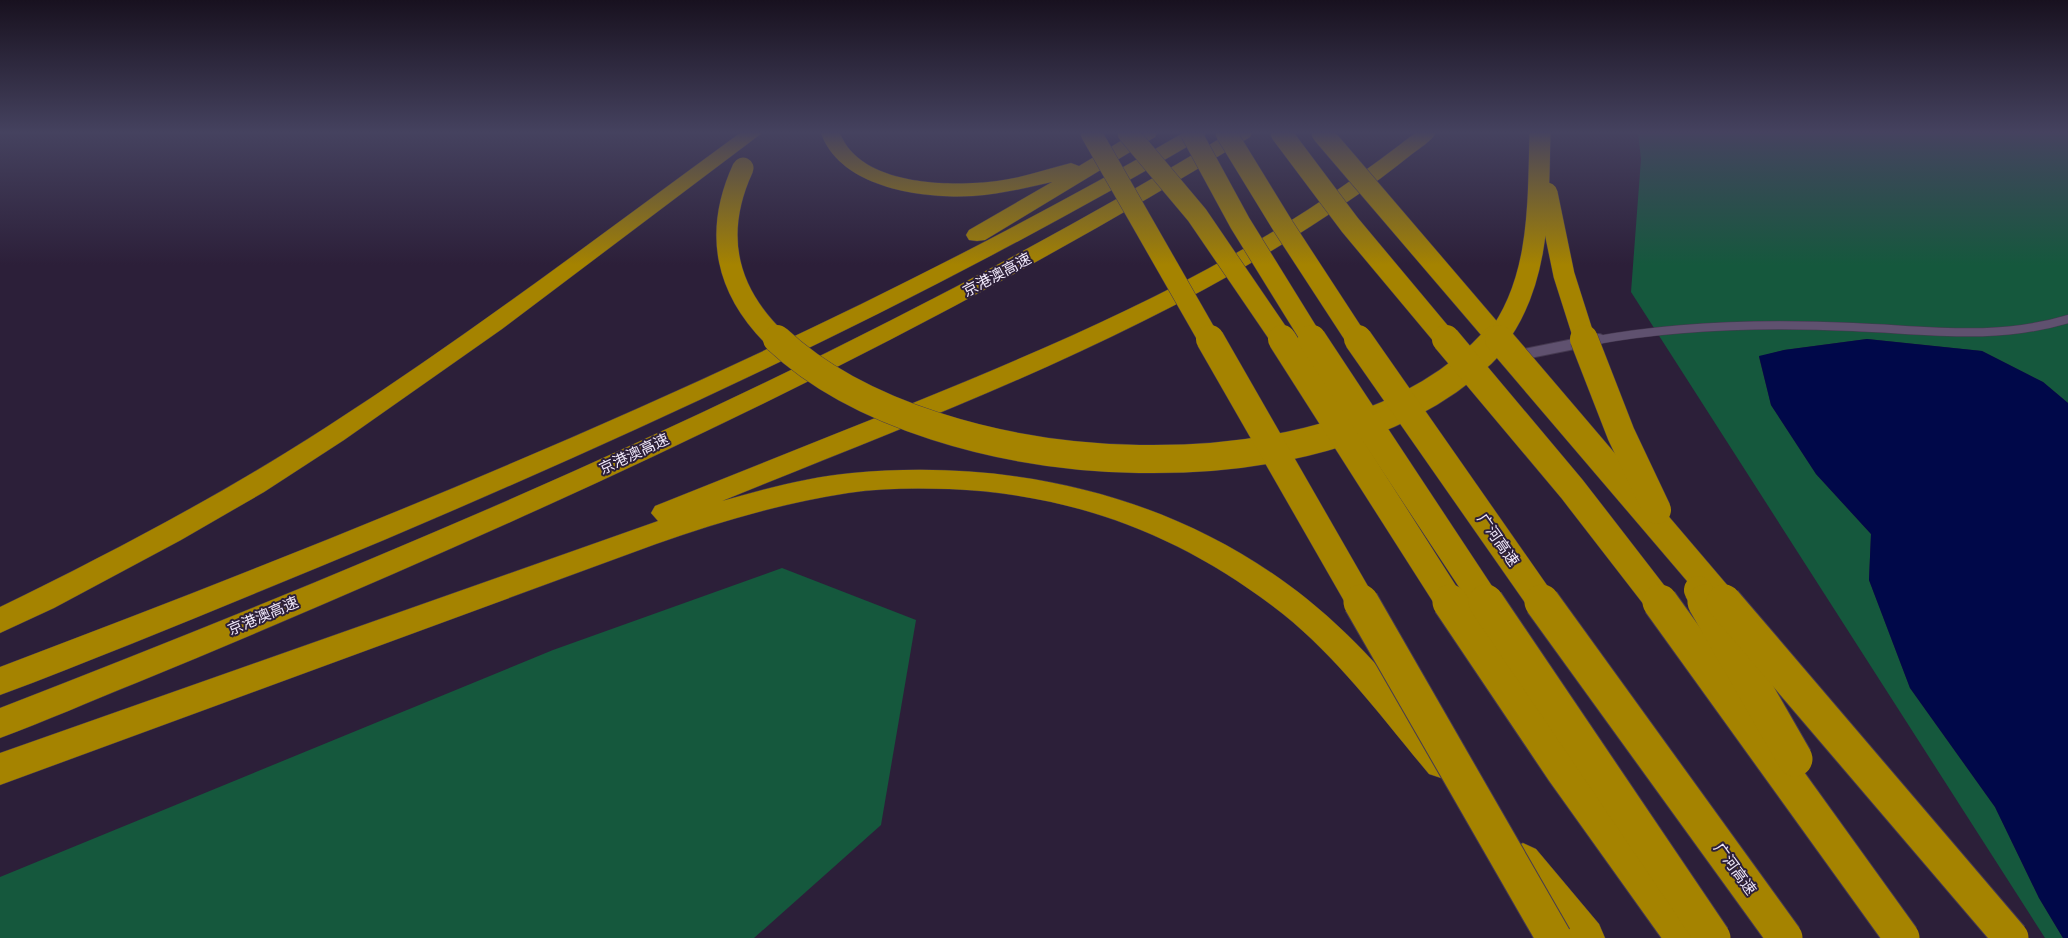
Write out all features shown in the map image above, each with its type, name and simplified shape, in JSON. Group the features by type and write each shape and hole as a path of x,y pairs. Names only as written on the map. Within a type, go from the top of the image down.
{"highway":[{"path":"0,621 178,528 300,456 392,396 693,177"},
{"path":"738,177 731,192 725,218 726,254 732,273 740,292 767,330 808,366 870,402 929,425 967,436 1006,445 1081,456 1175,458 1258,450 1335,434 1369,422 1414,401 1453,378 1475,361 1506,324 1524,287 1535,224 1538,177"},
{"path":"882,177 912,186 950,190 988,188 1046,177"},
{"path":"426,510 578,430 688,380 899,278 992,227 1070,177"},
{"path":"1117,177 1554,938"},
{"name":"京港澳高速","path":"0,681 254,581 426,510 691,394 838,325 1011,238 1119,177"},
{"path":"1165,177 1236,269 1450,602 1549,749 1683,938"},
{"name":"京港澳高速","path":"0,723 273,612 442,540 722,413 846,353 1021,262 1116,210 1171,177"},
{"path":"1216,177 1268,268 1320,352 1467,574 1713,938"},
{"name":"广河高速","path":"1253,177 1306,264 1366,353 1515,565 1785,938"},
{"path":"1314,177 1350,225 1513,416 1648,585 1738,707 1902,938"},
{"path":"1359,177 2011,938"},
{"path":"281,668 848,440 1091,337 1167,300 1274,242 1371,177"},
{"path":"1546,177 1550,211 1573,304 1595,368 1636,466 1689,574 1741,668 1806,779 1908,938"},
{"path":"0,770 627,544 743,506 821,487 909,478 965,478 1013,483 1088,498 1124,510 1187,536 1231,560 1264,582 1328,636 1388,701 1478,806 1585,938"}],"lane":[{"path":"1520,355 1631,334 1720,328 1825,326 1999,335 2048,327 2068,319"}],"green space":[{"path":"1640,177 2068,177 2068,403 2043,382 1982,351 1867,339 1784,350 1759,357 1771,405 1816,474 1871,534 1869,580 1910,688 1995,807 2039,898 2063,938 2045,938 1631,292"},
{"path":"782,568 916,620 881,825 754,938 0,938 0,877 553,650"}],"shaded area":[{"path":"1867,339 1982,351 2043,382 2068,403 2068,938 2063,938 2039,898 1995,807 1910,688 1869,580 1871,534 1816,474 1771,405 1759,356 1784,350"}]}
